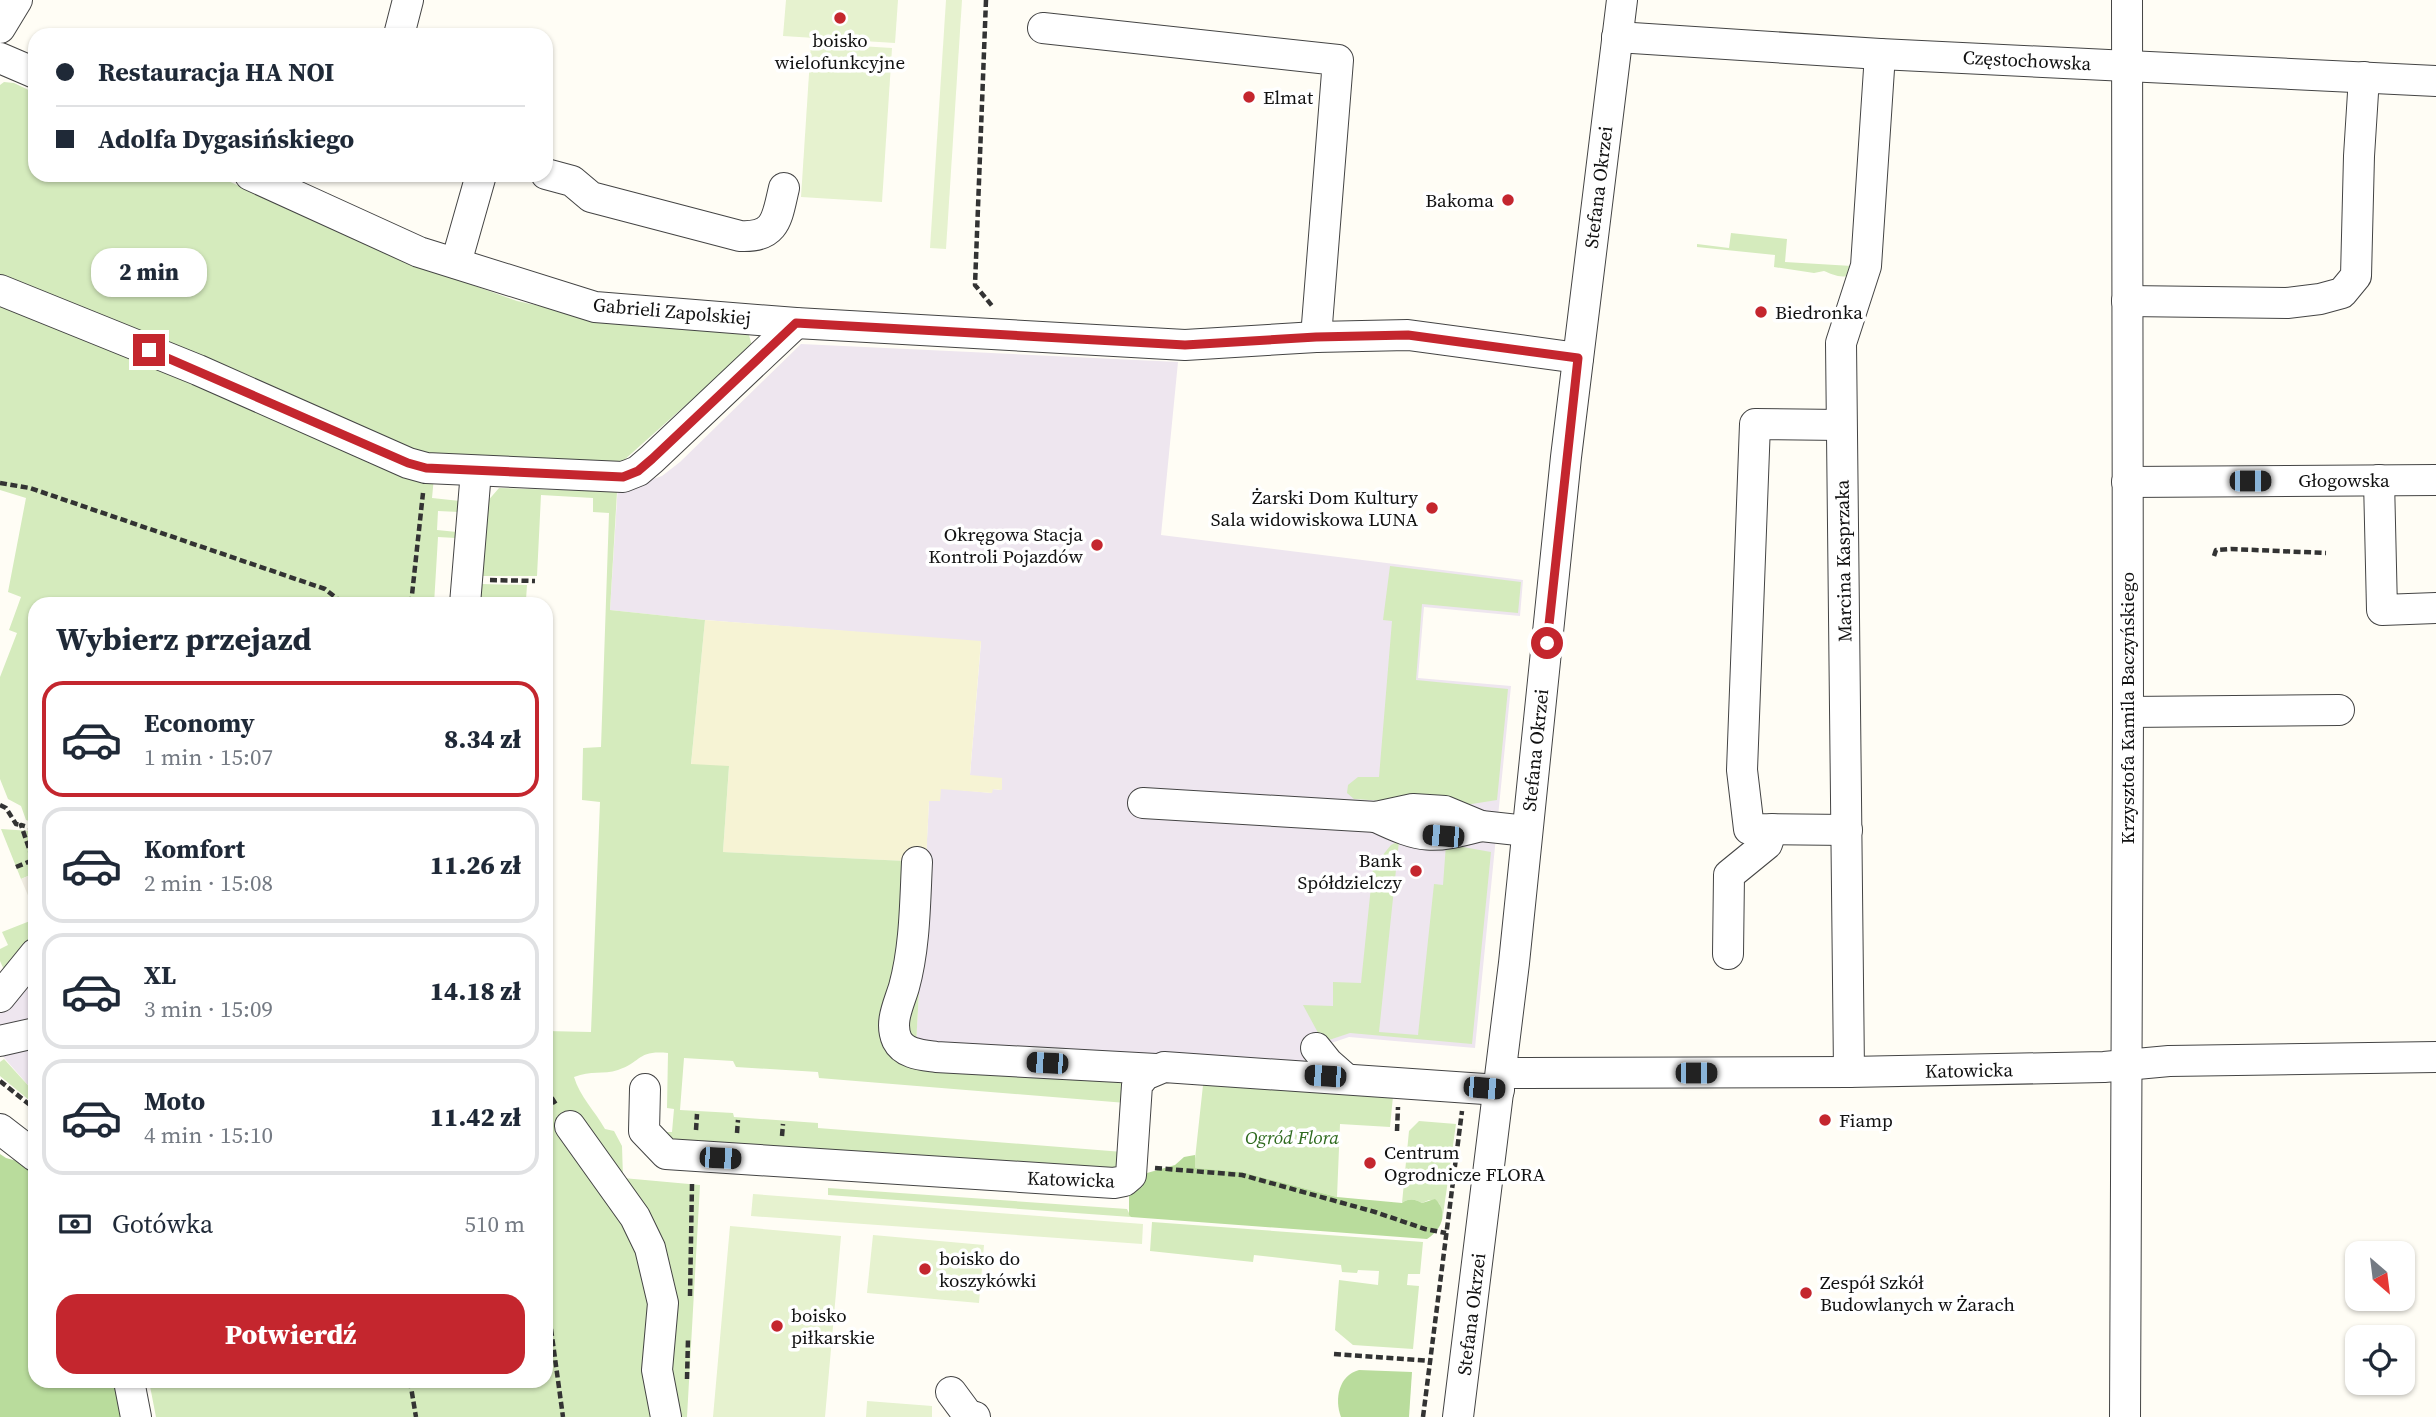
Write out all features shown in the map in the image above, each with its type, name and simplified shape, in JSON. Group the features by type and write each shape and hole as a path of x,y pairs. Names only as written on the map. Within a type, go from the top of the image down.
{"street":[{"path":"0,28 17,0"},
{"path":"401,28 408,0"},
{"name":"Stefana Okrzei","path":"1458,1417 1500,1081 1578,358 1622,0"},
{"name":"Krzysztofa Kamila Baczyńskiego","path":"2125,1417 2127,0"},
{"path":"1043,29 1338,60 1316,337"},
{"name":"Częstochowska","path":"1617,37 1880,54 2436,81"},
{"name":"Marcina Kasprzaka","path":"1849,1072 1841,343 1866,266 1880,54"},
{"path":"0,58 28,70"},
{"path":"2127,301 2287,303 2342,293 2356,276 2364,77"},
{"path":"553,176 572,181 591,197 752,237 772,228 784,188"},
{"name":"Gabrieli Zapolskiej","path":"265,182 419,252 595,307 796,323 1185,345 1316,337 1408,335 1578,358"},
{"path":"456,263 480,182"},
{"path":"0,290 198,370 408,463 426,468 476,471 623,477 631,475 652,459 796,323"},
{"path":"1841,425 1755,424 1742,770 1749,829 1847,831"},
{"path":"472,592 476,471"},
{"path":"2379,480 2382,610 2436,608"},
{"name":"Głogowska","path":"2127,482 2436,480"},
{"path":"2128,712 2339,710"},
{"path":"1143,803 1376,817 1413,809 1445,811 1481,826 1527,831"},
{"path":"1728,954 1729,876 1767,844 1772,829"},
{"path":"917,862 906,975 894,1021 897,1040 905,1049 936,1057 1156,1069"},
{"path":"2,989 28,961"},
{"path":"0,1041 28,1035"},
{"path":"1316,1048 1345,1078"},
{"name":"Katowicka","path":"645,1089 644,1130 666,1154 1114,1183 1124,1181 1131,1175 1137,1085 1145,1075 1156,1069 1172,1066 1345,1078 1500,1081 2104,1067 2126,1064 2436,1056"},
{"path":"570,1126 635,1217 650,1248 663,1303 657,1370 666,1417"},
{"path":"0,1129 28,1151"},
{"path":"131,1388 136,1417"},
{"path":"951,1392 968,1415 975,1417"}],"path":[{"path":"986,0 975,285 999,314"},
{"path":"412,597 426,468"},
{"path":"0,483 30,488 325,589 335,597"},
{"path":"2214,556 2216,550 2231,549 2326,553"},
{"path":"472,592 535,581"},
{"path":"0,804 6,808 13,820 28,827"},
{"path":"21,825 28,845"},
{"path":"16,867 28,864"},
{"path":"0,1081 28,1103"},
{"path":"1423,1417 1464,1100"},
{"path":"696,1135 697,1114"},
{"path":"736,1137 738,1120"},
{"path":"782,1140 783,1124"},
{"path":"553,1344 563,1417"},
{"path":"1334,1354 1430,1361"},
{"path":"411,1388 416,1417"}],"shaded area":[{"path":"801,344 1178,362 1161,535 1523,580 1520,616 1424,607 1418,678 1511,686 1475,1048 1349,1037 1316,1048 1295,1070 916,1046 929,801 941,788 991,793 992,789 1001,790 970,775 981,642 610,610 618,484 641,483 662,476 680,462"},
{"path":"705,620 981,641 970,775 1002,778 1002,790 993,789 992,793 941,789 940,801 929,801 926,862 723,852 729,767 691,765"},
{"path":"28,876 28,895 21,879"},
{"path":"28,953 28,1085 0,1053 0,986"}],"green space":[{"name":"boisko wielofunkcyjne","path":"786,0 898,0 895,43 783,36"},
{"path":"946,0 962,0 946,249 930,248"},
{"path":"811,43 892,48 882,202 801,197"},
{"path":"4,82 14,83 28,90 28,182 230,182 403,260 517,301 618,323 749,335 752,346 614,469 422,456 0,274 0,85"},
{"path":"1731,233 1787,239 1785,262 1852,266 1846,276 1824,271 1814,273 1774,267 1775,255 1697,247 1697,244 1729,248"},
{"path":"0,298 434,477 432,498 460,501 459,512 438,511 437,530 457,532 456,538 438,537 434,597 28,597 28,821 21,806 8,799 0,779 0,677 17,633 9,630 21,597 8,592 26,498 0,490"},
{"path":"499,488 617,492 610,610 705,620 691,764 729,766 723,852 926,862 916,1046 1128,1079 1126,1103 819,1078 818,1072 736,1067 733,1061 684,1058 680,1110 818,1123 818,1128 1123,1152 1121,1169 663,1140 663,1132 672,1132 674,1109 667,1108 668,1053 650,1053 618,1070 574,1077 605,1129 614,1131 622,1146 623,1178 700,1185 687,1417 156,1417 150,1388 553,1388 553,1031 591,1032 600,802 582,800 583,748 601,747 609,513 593,512 593,498 541,495 537,576 482,576 486,503"},
{"path":"1390,566 1521,582 1518,613 1422,604 1416,680 1508,689 1497,800 1459,806 1354,799 1347,793 1348,785 1358,777 1379,777 1392,621 1383,620"},
{"path":"481,584 527,585 526,597 480,597"},
{"path":"1,829 28,831 28,876 21,879"},
{"path":"1399,841 1379,1032 1418,1035 1434,884 1443,885 1446,844 1491,852 1472,1044 1350,1033 1323,1042 1303,1005 1333,1006 1333,982 1361,983 1373,867 1391,845"},
{"path":"28,922 28,947 6,974 0,961 0,949 8,945 2,932"},
{"path":"4,1059 28,1085 28,1099 0,1076 0,1062"},
{"name":"Ogród Flora","path":"1204,1076 1394,1086 1390,1127 1340,1124 1337,1197 1242,1172 1194,1168"},
{"path":"1419,1121 1456,1124 1443,1215 1439,1203 1429,1200 1422,1203 1410,1200 1402,1203 1409,1131"},
{"path":"0,1154 28,1164 28,1388 128,1388 133,1417 0,1417"},
{"path":"1195,1155 1195,1168 1242,1172 1337,1197 1402,1203 1412,1200 1422,1203 1435,1199 1442,1209 1442,1220 1437,1231 1427,1239 1129,1215 1129,1194 1142,1187 1147,1173 1175,1165 1184,1157"},
{"path":"828,1188 1127,1209 1131,1217 828,1195"},
{"path":"753,1194 1143,1224 1142,1244 751,1216"},
{"path":"1152,1222 1423,1242 1420,1274 1408,1274 1407,1285 1419,1286 1413,1349 1353,1345 1335,1330 1339,1280 1378,1285 1379,1271 1342,1272 1341,1265 1254,1255 1253,1262 1150,1251"},
{"name":"boisko piłkarskie","path":"730,1226 841,1236 825,1417 713,1417"},
{"name":"boisko do koszykówki","path":"873,1235 984,1245 979,1303 867,1293"},
{"path":"1359,1370 1412,1372 1409,1417 1341,1417 1338,1403 1340,1389 1347,1377"},
{"path":"867,1401 932,1406 932,1417 866,1417"}],"place":[{"name":"boisko wielofunkcyjne","path":"840,18"},
{"name":"Elmat","path":"1249,97"},
{"name":"Bakoma","path":"1508,200"},
{"name":"Biedronka","path":"1761,312"},
{"name":"Żarski Dom Kultury Sala widowiskowa LUNA","path":"1432,508"},
{"name":"Okręgowa Stacja Kontroli Pojazdów","path":"1097,545"},
{"name":"Bank Spółdzielczy","path":"1416,871"},
{"name":"Fiamp","path":"1825,1120"},
{"name":"Centrum Ogrodnicze FLORA","path":"1370,1163"},
{"name":"boisko do koszykówki","path":"925,1269"},
{"name":"Zespół Szkół Budowlanych w Żarach","path":"1806,1293"},
{"name":"boisko piłkarskie","path":"777,1326"}],"route":[{"path":"149,350 408,463 426,468 623,477 645,466 796,323 1185,345 1316,337 1408,335 1578,358 1547,643"}]}
